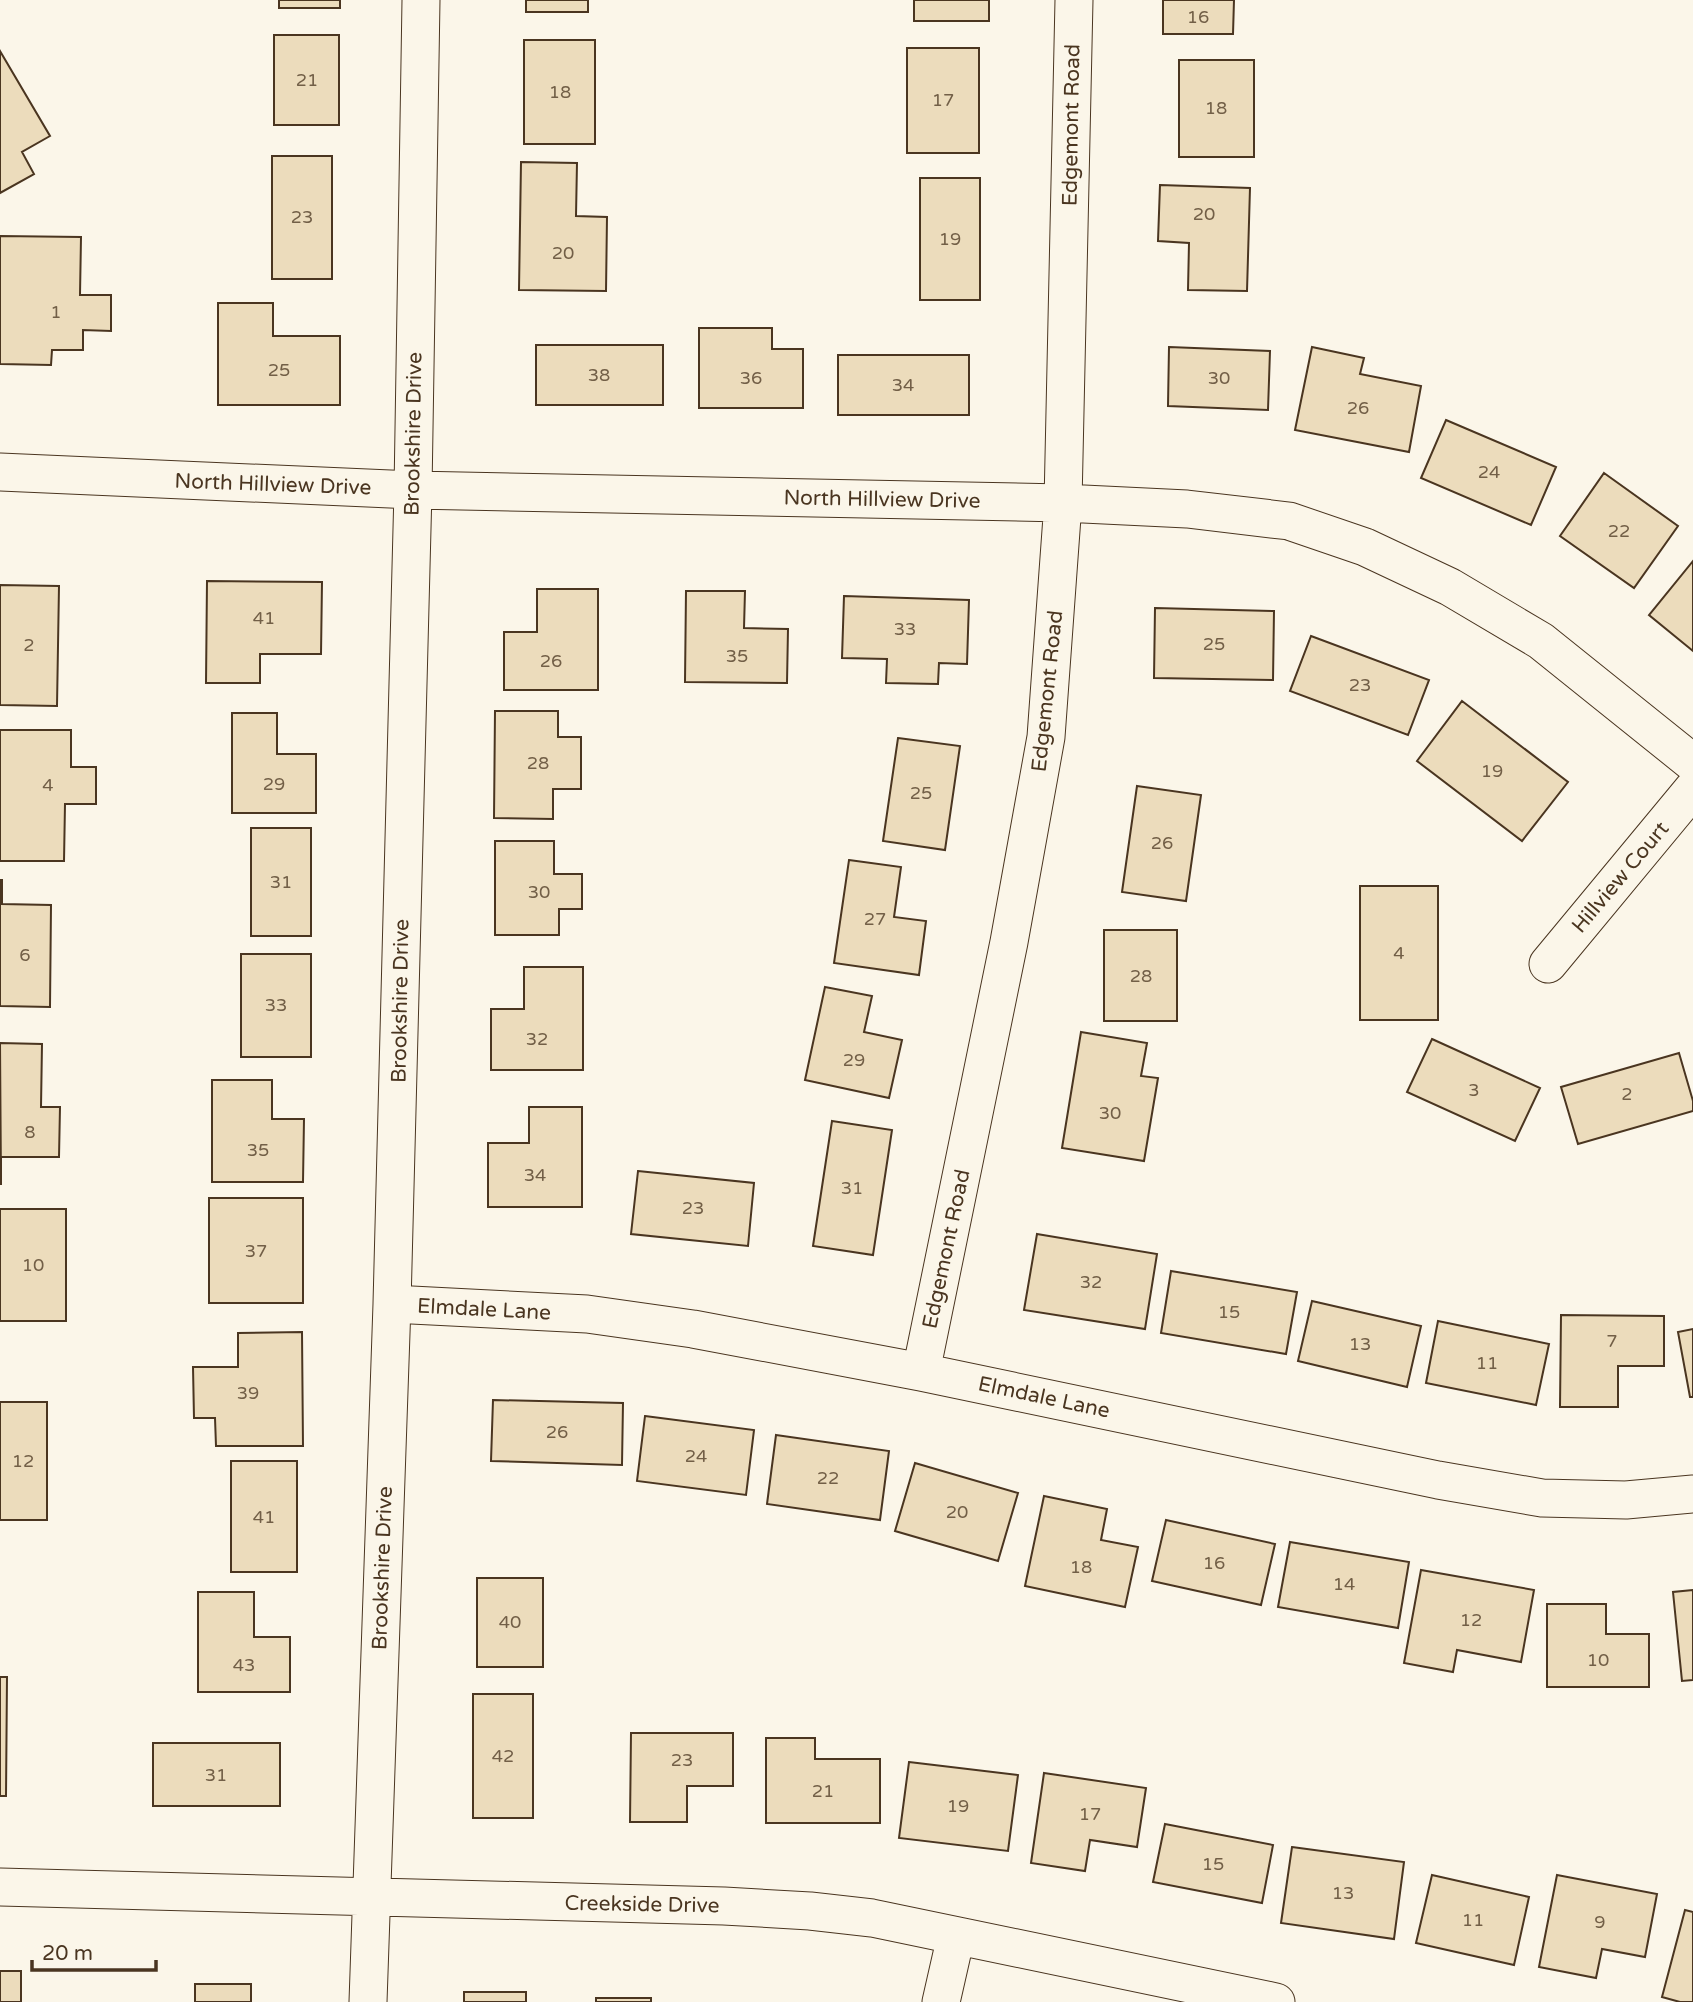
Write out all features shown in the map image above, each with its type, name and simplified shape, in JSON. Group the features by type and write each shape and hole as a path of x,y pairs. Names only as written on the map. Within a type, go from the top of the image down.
{"street":[{"name":"Brookshire Drive","path":"368,2002 392,1304 413,490 421,0"},
{"name":"Edgemont Road","path":"921,1372 1009,942 1046,737 1063,503 1074,0"},
{"name":"North Hillview Drive","path":"0,472 413,490 1063,503 1187,509 1289,521 1365,547 1450,587 1541,641 1693,763"},
{"name":"Hillview Court","path":"1548,964 1693,789"},
{"name":"Elmdale Lane","path":"392,1304 587,1314 693,1329 921,1372 1438,1480 1542,1498 1626,1500 1693,1494"},
{"name":"Creekside Drive","path":"0,1887 724,1906 810,1911 872,1918 1276,2002"},
{"path":"941,2002 956,1936"}],"building":[{"path":"279,0 340,0 340,8 279,8"},
{"path":"526,0 588,0 588,12 526,12"},
{"path":"914,0 989,0 989,21 914,21"},
{"path":"1163,0 1234,0 1233,34 1163,34"},
{"path":"274,35 339,35 339,125 274,125"},
{"path":"524,40 595,40 595,144 524,144"},
{"path":"907,48 979,48 979,153 907,153"},
{"path":"0,51 50,136 22,152 34,174 0,193"},
{"path":"1179,60 1254,60 1254,157 1179,157"},
{"path":"272,156 332,156 332,279 272,279"},
{"path":"521,162 577,163 576,216 607,217 606,291 519,290"},
{"path":"920,178 980,178 980,300 920,300"},
{"path":"1160,185 1250,188 1247,291 1188,290 1189,243 1158,241"},
{"path":"0,236 81,237 80,295 111,295 111,331 83,330 83,350 52,350 51,365 0,364"},
{"path":"218,303 273,303 273,336 340,336 340,405 218,405"},
{"path":"699,328 772,328 772,349 803,349 803,408 699,408"},
{"path":"536,345 663,345 663,405 536,405"},
{"path":"1169,347 1270,351 1268,410 1168,406"},
{"path":"1312,347 1364,358 1360,374 1421,386 1409,452 1295,430"},
{"path":"838,355 969,355 969,415 838,415"},
{"path":"1446,420 1556,467 1531,525 1421,478"},
{"path":"1604,473 1678,526 1634,588 1560,536"},
{"path":"1693,561 1693,651 1649,615"},
{"path":"207,581 322,582 321,654 260,654 260,683 206,683"},
{"path":"0,585 59,586 57,706 0,705"},
{"path":"537,589 598,589 598,690 504,690 504,632 537,632"},
{"path":"686,591 745,591 744,628 788,629 787,683 685,682"},
{"path":"844,596 969,600 967,664 939,663 938,684 886,683 887,659 842,658"},
{"path":"1155,608 1274,611 1273,680 1154,678"},
{"path":"1311,636 1429,680 1408,735 1290,691"},
{"path":"1462,701 1568,782 1522,841 1417,761"},
{"path":"495,711 558,711 558,737 581,737 581,789 553,789 553,819 494,818"},
{"path":"232,713 277,713 277,754 316,754 316,813 232,813"},
{"path":"0,730 71,730 71,767 96,767 96,804 65,804 64,861 0,861"},
{"path":"898,738 960,746 945,850 883,841"},
{"path":"1137,786 1201,795 1186,901 1122,892"},
{"path":"251,828 311,828 311,936 251,936"},
{"path":"495,841 554,841 554,874 582,874 582,909 559,909 559,935 495,935"},
{"path":"849,860 901,867 894,917 926,921 919,975 834,963"},
{"path":"0,880 2,904 51,905 50,1007 0,1006"},
{"path":"1360,886 1438,886 1438,1020 1360,1020"},
{"path":"1104,930 1177,930 1177,1021 1104,1021"},
{"path":"241,954 311,954 311,1057 241,1057"},
{"path":"524,967 583,967 583,1070 491,1070 491,1009 524,1009"},
{"path":"825,987 872,996 864,1032 902,1040 889,1098 805,1080"},
{"path":"1081,1032 1147,1043 1141,1076 1158,1078 1144,1161 1062,1148"},
{"path":"1432,1039 1540,1088 1515,1141 1407,1092"},
{"path":"0,1043 42,1044 41,1107 60,1107 59,1157 1,1157 1,1185"},
{"path":"1679,1053 1693,1101 1693,1111 1578,1144 1561,1087"},
{"path":"212,1080 272,1080 272,1119 304,1119 303,1182 212,1182"},
{"path":"529,1107 582,1107 582,1207 488,1207 488,1143 529,1143"},
{"path":"832,1121 892,1130 873,1255 813,1246"},
{"path":"638,1171 754,1183 748,1246 631,1234"},
{"path":"209,1198 303,1198 303,1303 209,1303"},
{"path":"0,1209 66,1209 66,1321 0,1321"},
{"path":"1037,1234 1157,1254 1145,1329 1024,1310"},
{"path":"1171,1271 1297,1292 1286,1354 1161,1333"},
{"path":"1312,1301 1421,1326 1407,1387 1298,1361"},
{"path":"1561,1315 1664,1316 1664,1366 1618,1366 1618,1407 1560,1407"},
{"path":"1438,1321 1549,1344 1536,1405 1426,1383"},
{"path":"1693,1329 1693,1397 1690,1397 1678,1332"},
{"path":"302,1332 303,1446 216,1446 215,1418 194,1418 193,1367 238,1367 238,1333"},
{"path":"493,1400 623,1403 622,1465 491,1461"},
{"path":"0,1402 47,1402 47,1520 0,1520"},
{"path":"645,1416 754,1430 746,1495 637,1481"},
{"path":"776,1435 889,1451 880,1520 767,1504"},
{"path":"231,1461 297,1461 297,1572 231,1572"},
{"path":"915,1463 1018,1493 998,1561 895,1531"},
{"path":"1044,1496 1107,1509 1101,1540 1138,1547 1125,1607 1025,1586"},
{"path":"1166,1520 1275,1544 1261,1605 1152,1581"},
{"path":"1290,1542 1409,1562 1398,1628 1278,1607"},
{"path":"1421,1570 1534,1590 1521,1662 1457,1650 1453,1672 1404,1663"},
{"path":"477,1578 543,1578 543,1667 477,1667"},
{"path":"1693,1590 1693,1680 1682,1681 1673,1592"},
{"path":"198,1592 254,1592 254,1637 290,1637 290,1692 198,1692"},
{"path":"1547,1604 1606,1604 1606,1634 1649,1634 1649,1687 1547,1687"},
{"path":"0,1677 7,1677 6,1796 0,1796"},
{"path":"473,1694 533,1694 533,1818 473,1818"},
{"path":"631,1733 733,1733 733,1786 687,1786 687,1822 630,1822"},
{"path":"766,1738 815,1738 815,1759 880,1759 880,1823 766,1823"},
{"path":"153,1743 280,1743 280,1806 153,1806"},
{"path":"909,1762 1018,1775 1008,1851 899,1838"},
{"path":"1044,1773 1146,1788 1137,1847 1090,1840 1085,1871 1031,1863"},
{"path":"1165,1824 1273,1845 1262,1903 1153,1882"},
{"path":"1292,1847 1404,1862 1394,1939 1281,1923"},
{"path":"1432,1875 1529,1897 1514,1965 1416,1943"},
{"path":"1557,1875 1657,1894 1645,1957 1602,1949 1596,1978 1539,1967"},
{"path":"1685,1910 1693,1912 1693,2002 1662,1997"},
{"path":"0,1971 21,1971 21,2002 0,2002"},
{"path":"195,1984 251,1984 251,2002 195,2002"},
{"path":"464,1992 526,1992 526,2002 464,2002"},
{"path":"596,1998 651,1998 651,2002 596,2002"}]}
